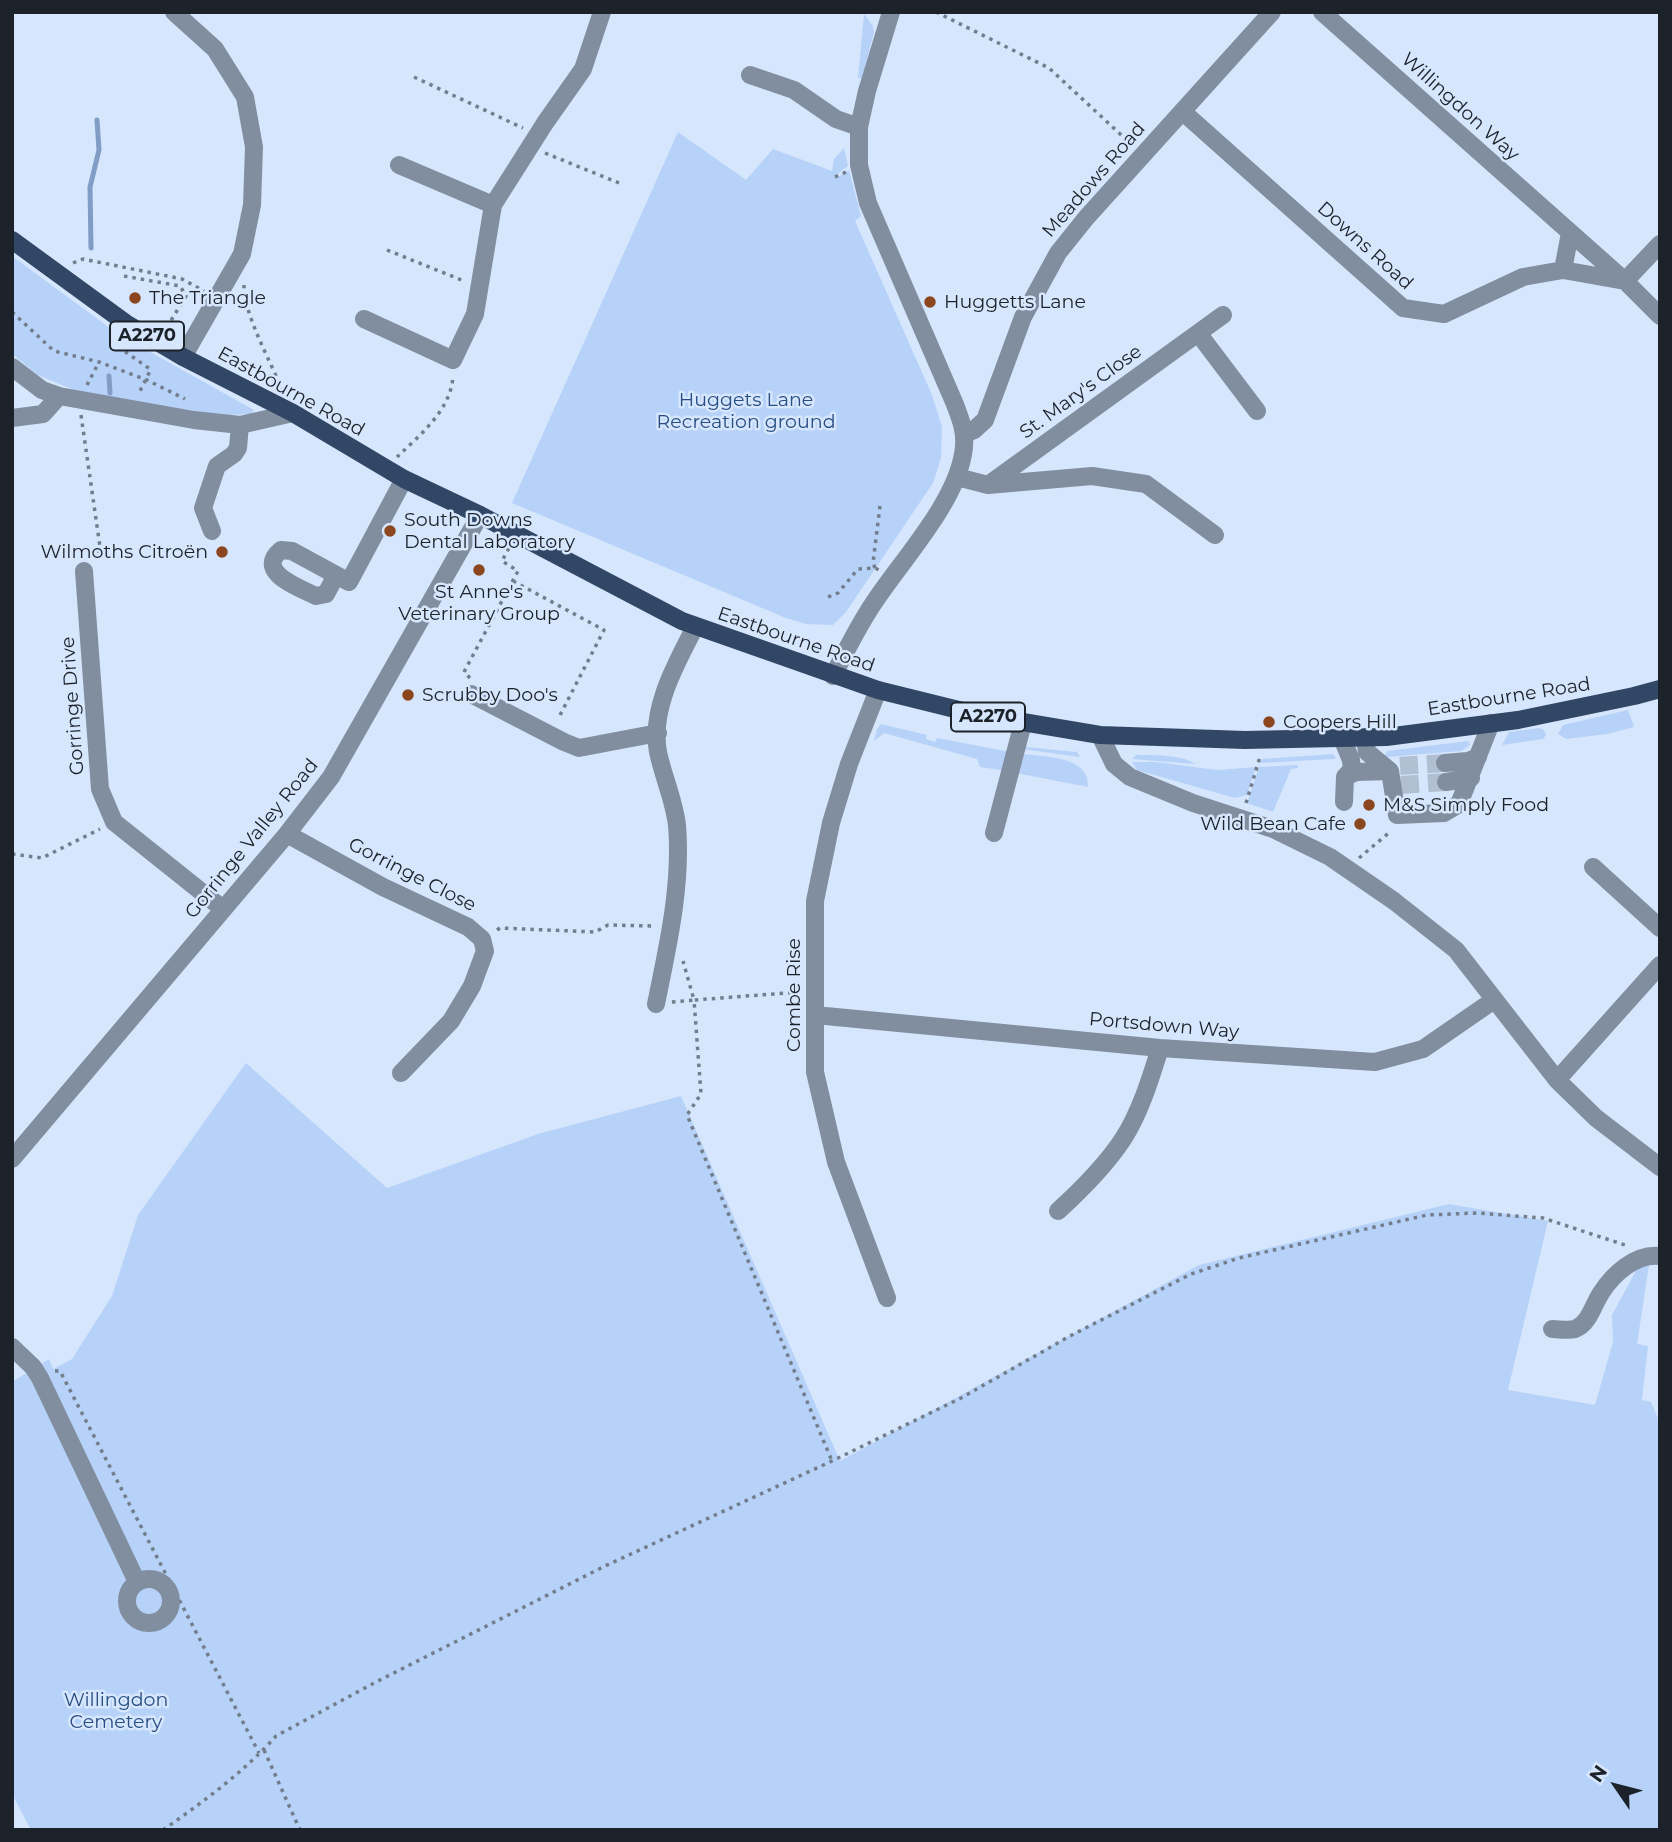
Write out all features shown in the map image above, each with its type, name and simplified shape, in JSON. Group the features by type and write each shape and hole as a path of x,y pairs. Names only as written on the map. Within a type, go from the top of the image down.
{"main road":[{"name":"Eastbourne Road","path":"12,240 128,324 183,357 293,413 404,479 480,515 695,627 878,690 975,714 1100,735 1265,739 1365,737 1491,723 1608,702 1660,689"}],"street":[{"path":"174,12 215,49 245,97 254,147 251,205 242,254 183,357"},
{"path":"364,319 453,360 475,314 493,205 583,69 602,12"},
{"path":"833,676 872,605 944,503 957,477 965,434 954,402 868,203 859,165 859,127 891,12"},
{"name":"Meadows Road","path":"965,434 985,420 1023,317 1058,253 1272,12"},
{"name":"Willingdon Way","path":"1322,12 1625,281"},
{"path":"750,75 794,90 836,118 859,127"},
{"name":"Downs Road","path":"1183,111 1403,308 1444,314 1522,276 1563,270 1625,281"},
{"path":"399,165 493,205"},
{"path":"1563,270 1570,233"},
{"path":"1660,244 1625,281 1660,316"},
{"name":"St. Mary's Close","path":"988,485 1223,315"},
{"path":"1198,333 1257,411"},
{"path":"12,367 42,390 59,396 194,420 240,425 293,413"},
{"path":"12,418 43,414 59,396"},
{"path":"212,531 202,508 217,466 238,448 240,425"},
{"path":"957,477 988,485 1092,476 1146,484 1215,534"},
{"path":"336,575 349,582 404,479"},
{"name":"Gorringe Valley Road","path":"12,1159 287,834 331,777 480,515"},
{"name":"Gorringe Drive","path":"84,576 100,789 114,822 223,909"},
{"path":"656,1004 671,927 677,864 676,822 658,750 658,733 667,686 695,627"},
{"name":"Combe Rise","path":"878,690 849,764 831,823 815,901 815,1072 836,1162 887,1298"},
{"path":"471,694 579,748 658,733"},
{"path":"994,833 1023,723"},
{"path":"1365,737 1367,752 1394,774 1397,815 1444,813 1459,804 1491,723"},
{"path":"1100,735 1114,764 1130,777 1193,803 1273,829 1331,857 1394,901 1456,950 1557,1080 1595,1118 1660,1167"},
{"path":"1342,738 1352,769 1343,782 1344,802"},
{"path":"1445,763 1468,761 1478,757"},
{"path":"1345,777 1356,772 1394,774"},
{"path":"1446,782 1471,778"},
{"name":"Gorringe Close","path":"287,834 383,887 468,927 482,939 485,951 472,986 451,1021 401,1073"},
{"path":"1593,867 1660,928"},
{"path":"1557,1080 1660,965"},
{"name":"Portsdown Way","path":"815,1015 1160,1048 1375,1062 1423,1049 1494,1000"},
{"path":"1058,1211 1079,1191 1124,1138 1148,1084 1160,1048"},
{"path":"1552,1329 1573,1329 1586,1322 1602,1291 1623,1268 1638,1259 1658,1255"},
{"path":"23,1358 137,1582"}],"path":[{"path":"936,12 1049,68 1143,155"},
{"path":"414,77 619,183"},
{"path":"387,250 479,287"},
{"path":"53,270 83,259 181,279 218,298"},
{"path":"124,276 184,289 186,296 158,342"},
{"path":"244,284 244,295 251,317 293,413"},
{"path":"12,312 54,351 99,362 147,380 196,405"},
{"path":"111,342 148,367 150,372 147,380"},
{"path":"386,468 428,428 452,392 453,360"},
{"path":"84,576 100,547 79,400 99,362"},
{"path":"828,597 838,593 858,569 876,568 873,563 880,506"},
{"path":"471,694 470,676 464,672 518,571 502,561 516,535"},
{"path":"513,581 604,630 550,735"},
{"path":"1241,819 1265,739"},
{"path":"12,855 42,858 114,822"},
{"path":"1361,856 1393,830"},
{"path":"482,939 500,928 595,932 608,925 671,927"},
{"path":"814,990 694,1000 701,1094 687,1115 832,1461"},
{"path":"163,1830 209,1798 276,1736 605,1566 961,1398 1070,1336 1191,1274 1239,1258 1427,1215 1451,1213 1544,1219 1658,1255"},
{"path":"23,1358 60,1371 300,1830"}],"green space":[{"path":"864,14 874,32 862,78 858,78"},
{"name":"Huggets Lane Recreation ground","path":"678,132 746,180 773,149 832,171 834,159 844,148 848,166 835,176 836,178 849,170 861,216 855,221 932,395 942,427 941,458 933,483 846,612 833,625 806,624 786,618 512,503"},
{"path":"12,256 118,334 254,410 252,414 229,415 193,411 79,392 38,375 12,354"},
{"path":"1628,710 1634,727 1607,734 1566,739 1558,734 1563,725"},
{"path":"881,724 927,735 926,739 935,742 937,738 1010,752 1007,771 980,767 977,759 884,733 874,741"},
{"path":"1539,728 1544,730 1546,735 1543,739 1502,745 1509,732"},
{"path":"1468,741 1470,745 1461,751 1385,756 1387,751"},
{"path":"1025,747 1077,752 1080,757 1022,749"},
{"path":"1333,754 1336,758 1334,759 1260,763 1262,759"},
{"path":"1021,755 1065,760 1074,764 1082,769 1087,777 1088,787 1016,773"},
{"path":"1136,755 1174,757 1196,764 1132,759"},
{"path":"1132,762 1156,762 1217,770 1256,767 1247,795 1235,798 1137,770"},
{"path":"1298,765 1298,768 1291,769 1273,812 1247,803 1259,767"},
{"name":"Willingdon Cemetery","path":"246,1063 387,1188 538,1134 681,1096 840,1461 1199,1265 1449,1204 1548,1221 1508,1390 1595,1405 1613,1342 1612,1315 1639,1265 1649,1265 1637,1344 1648,1346 1642,1400 1651,1402 1660,1423 1660,1830 31,1830 12,1794 12,1382 49,1359 53,1369 72,1359 112,1296 138,1215"}],"waterway":[{"path":"91,248 90,187 99,150 97,120"},
{"path":"109,376 110,393"}],"tunnel":[{"path":"1400,766 1445,763"},
{"path":"1401,785 1446,782"}],"place":[{"name":"The Triangle","path":"135,298"},
{"name":"Huggetts Lane","path":"930,302"},
{"name":"South Downs Dental Laboratory","path":"390,531"},
{"name":"Wilmoths Citroën","path":"222,552"},
{"name":"St Anne's Veterinary Group","path":"479,570"},
{"name":"Scrubby Doo's","path":"408,695"},
{"name":"Coopers Hill","path":"1269,722"},
{"name":"M&S Simply Food","path":"1369,805"},
{"name":"Wild Bean Cafe","path":"1360,824"}]}
